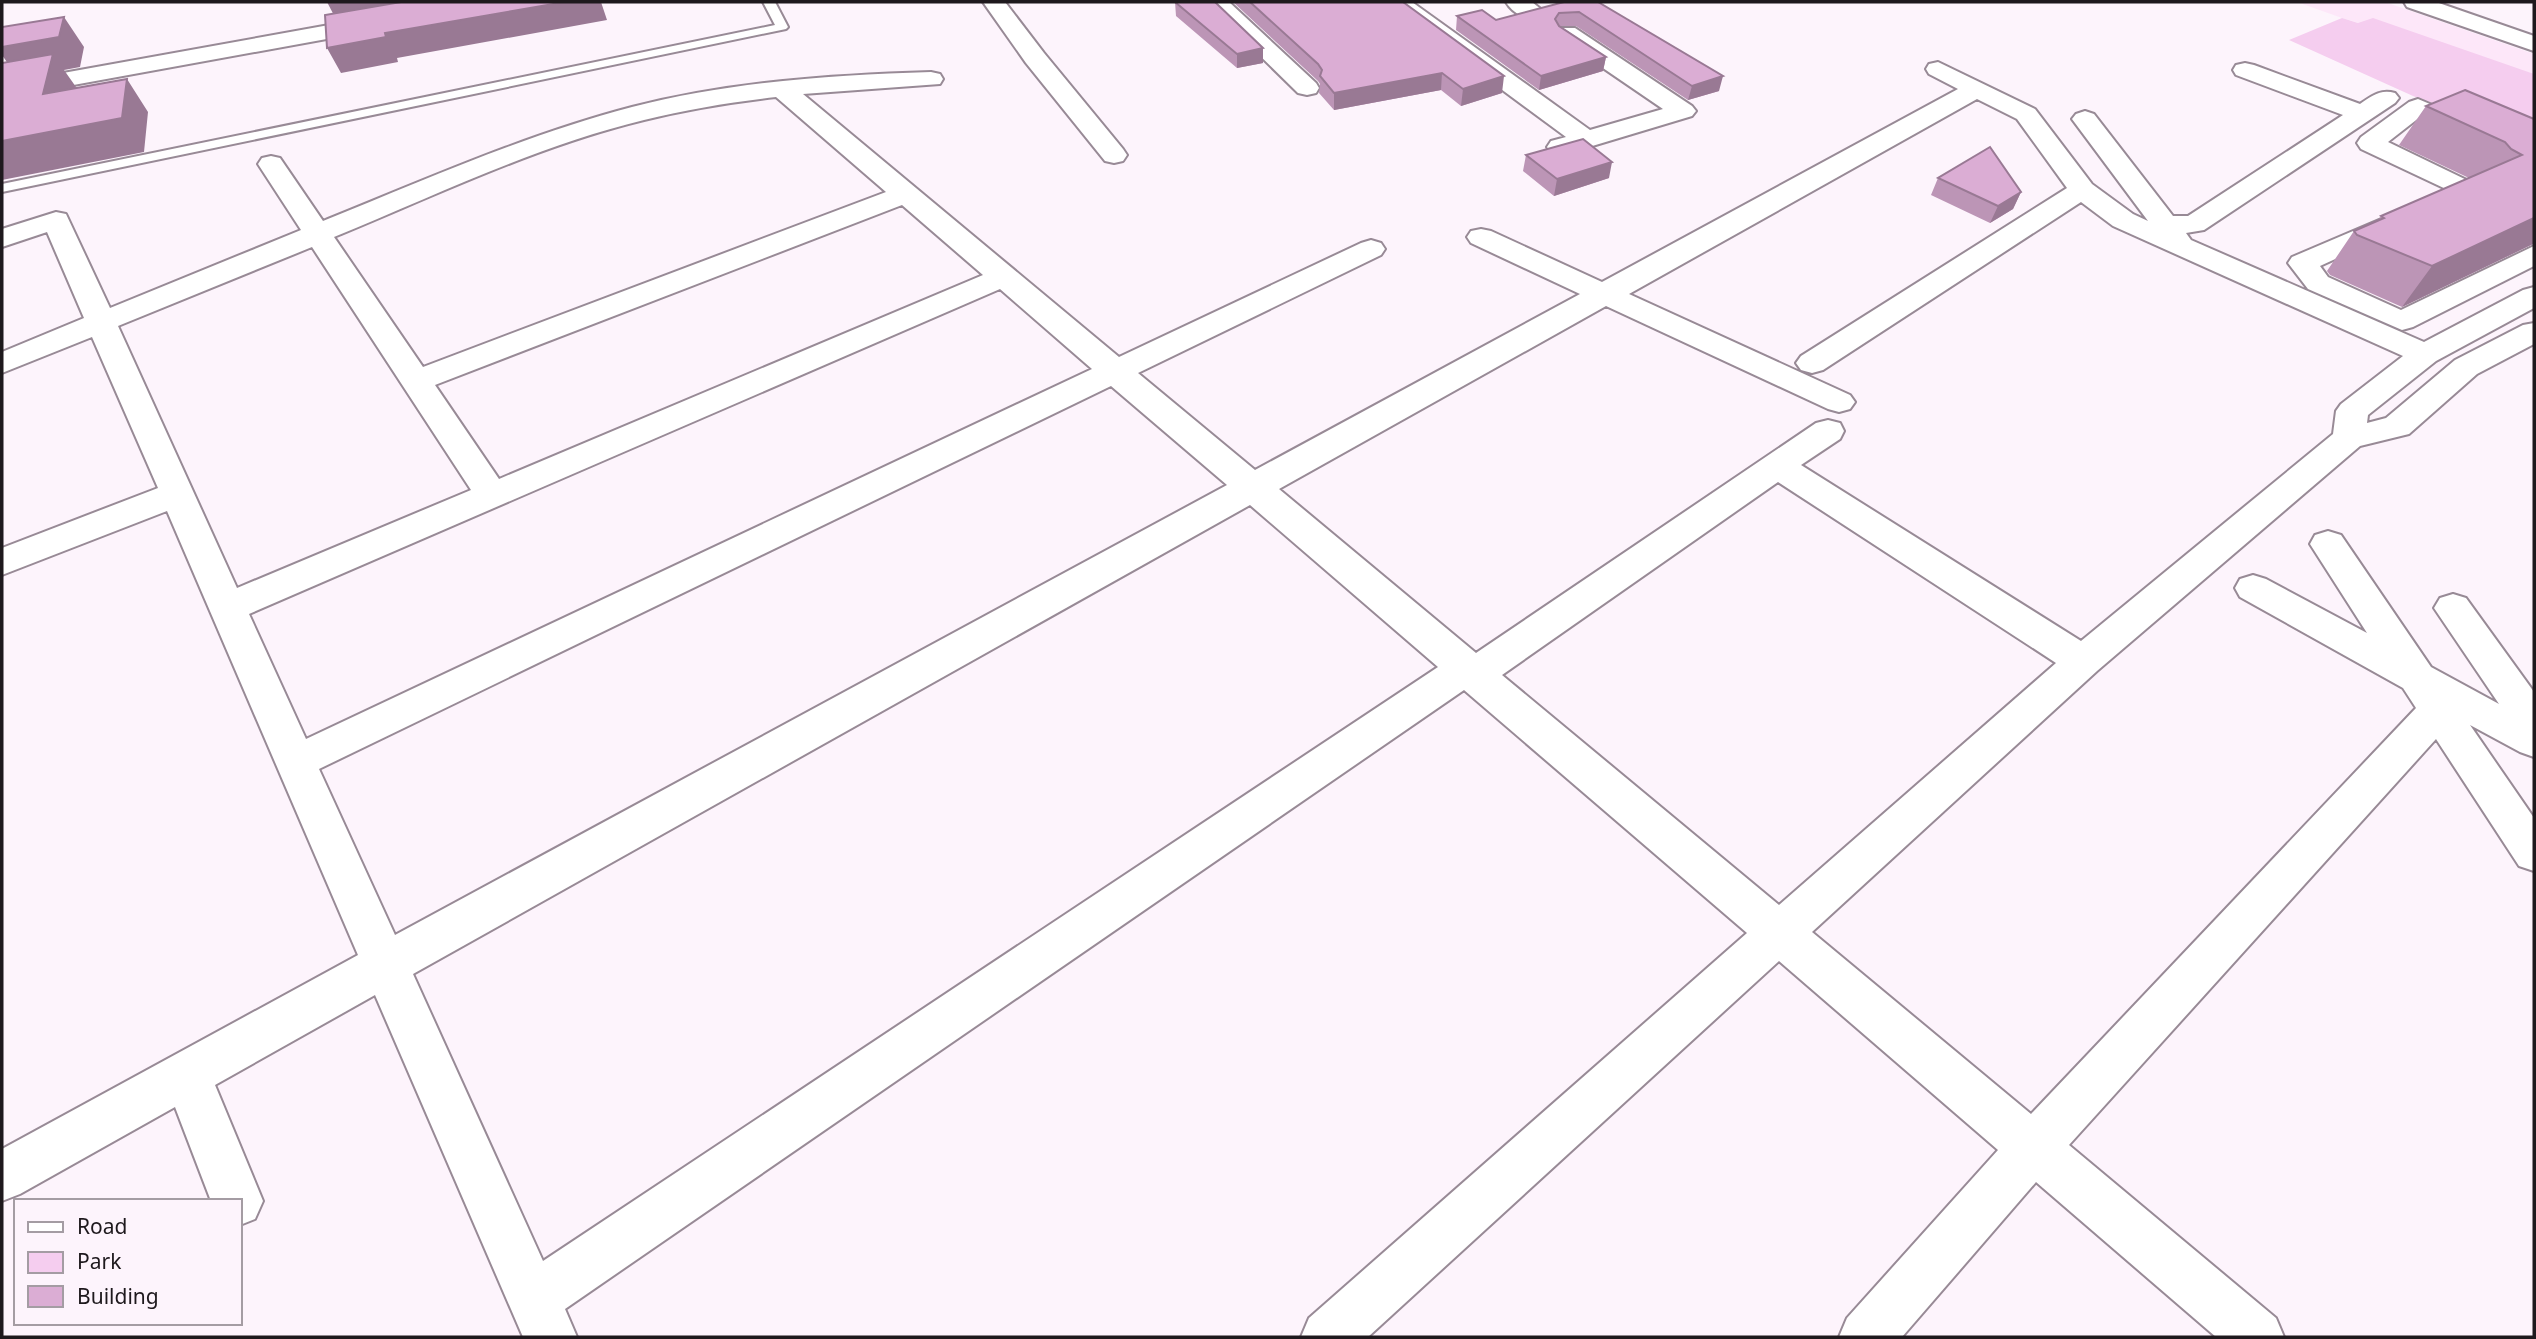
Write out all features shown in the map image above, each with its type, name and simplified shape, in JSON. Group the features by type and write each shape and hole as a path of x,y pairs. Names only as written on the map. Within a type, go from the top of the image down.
{"street":[{"path":"994,2 1035,58 1114,155"},
{"path":"1216,2 1307,88"},
{"path":"1398,2 1585,139"},
{"path":"2415,2 2534,44"},
{"path":"2449,2 2534,32"},
{"path":"2,91 399,19"},
{"path":"1551,149 1683,111 1567,33"},
{"path":"1938,69 2026,114 2082,190 2123,220 2172,234 2425,355"},
{"path":"2,363 97,314 313,227 586,129 642,113 782,89 931,73 833,70 768,77 636,100 502,141 313,227"},
{"path":"2245,70 2362,113"},
{"path":"782,89 2257,1337"},
{"path":"2,1176 1976,89"},
{"path":"2172,234 2194,224 2386,98"},
{"path":"2534,157 2418,107 2370,143 2465,190 2302,263 2318,283 2402,321 2534,255"},
{"path":"2085,120 2172,234"},
{"path":"271,164 492,495"},
{"path":"1812,363 2082,190"},
{"path":"416,381 905,194"},
{"path":"2,238 56,220 542,1318 1470,671 1779,467 1840,408 1838,375 1615,286 1481,237"},
{"path":"1510,226 1840,408"},
{"path":"295,762 1371,249"},
{"path":"227,608 1004,277"},
{"path":"2349,438 2352,411 2425,355 2534,296"},
{"path":"2,342 97,314"},
{"path":"1328,1337 2083,661 2349,438 2397,426 2466,367 2534,332"},
{"path":"1779,467 2083,661"},
{"path":"2,562 177,494"},
{"path":"2328,544 2534,853"},
{"path":"2253,588 2428,694 2534,741"},
{"path":"2453,608 2534,722"},
{"path":"1866,1337 2428,694"},
{"path":"187,1074 236,1199"}],"lane":[{"path":"2,188 782,27 769,2"}],"shaded area":[{"path":"2297,2 2385,2 2534,54 2534,75 2342,18"}],"green space":[{"path":"2342,18 2358,23 2373,18 2534,74 2534,140 2529,143 2413,96 2289,40"}],"building":[{"path":"401,2 565,2 385,33 386,37 327,48 325,15"},
{"path":"1175,2 1215,2 1263,48 1237,54"},
{"path":"1250,2 1403,2 1504,76 1463,89 1442,73 1334,93 1320,76 1322,70 1318,64"},
{"path":"1564,2 1598,2 1723,76 1692,86 1579,12 1559,13 1555,19 1559,26 1606,57 1541,76 1457,16 1482,10 1496,20"},
{"path":"64,17 59,37 2,47 2,27"},
{"path":"53,54 43,94 127,79 122,118 2,141 2,63"},
{"path":"2465,90 2534,119 2534,218 2432,266 2357,235 2354,231 2384,218 2381,216 2522,155 2505,142 2426,106"},
{"path":"1583,139 1612,162 1557,179 1526,155"},
{"path":"1990,147 2021,192 1998,206 1938,178"}]}
